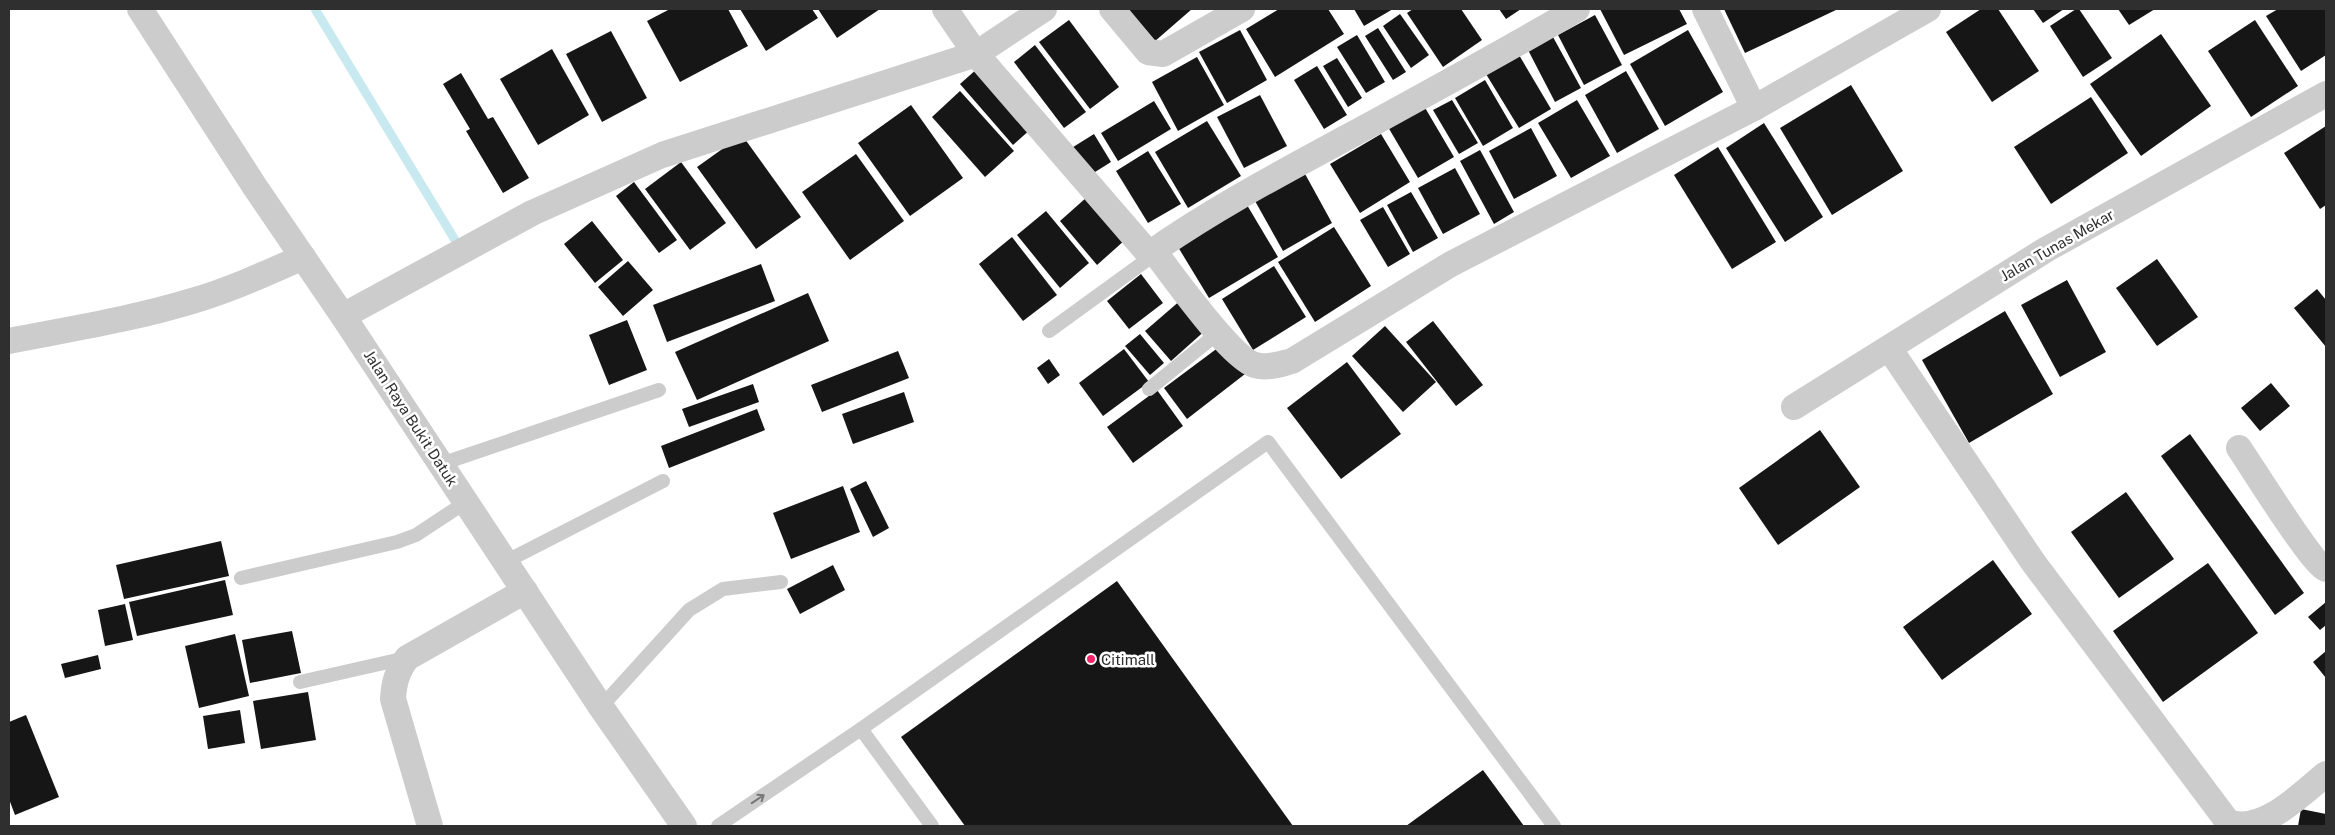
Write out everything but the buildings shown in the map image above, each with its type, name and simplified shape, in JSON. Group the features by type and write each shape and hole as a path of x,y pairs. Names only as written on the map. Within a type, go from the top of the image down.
{"street":[{"name":"Jalan Raya Bukit Datuk","path":"140,9 601,707 684,826"},
{"path":"945,9 976,54 1152,254 1218,333 1243,359 1253,364 1273,366 1292,360 1452,264 1754,108 1902,15 1928,9"},
{"path":"343,316 532,213 662,155 976,54 1044,9"},
{"path":"1112,9 1148,52 1163,54 1242,9"},
{"path":"1152,254 1179,233 1291,168 1490,60 1577,9"},
{"path":"1706,9 1754,108"},
{"name":"Jalan Tunas Mekar","path":"1794,407 2047,249 2326,94"},
{"path":"9,341 124,318 192,301 243,283 303,258"},
{"path":"1889,348 2034,562 2228,822 2237,826 2260,823 2272,817 2326,774"},
{"path":"2239,448 2307,548 2322,568 2326,569"},
{"path":"430,826 393,699 394,683 398,670 407,658 525,591"}],"lane":[{"path":"1049,331 1152,254"},
{"path":"1149,389 1218,333"},
{"path":"441,464 659,390"},
{"path":"718,826 861,729 1268,442 1554,826"},
{"path":"505,562 663,481"},
{"path":"241,578 397,542 416,535 466,502"},
{"path":"601,707 689,610 723,589 781,582"},
{"path":"300,682 407,658"},
{"path":"861,729 932,826"}],"waterway":[{"path":"315,9 458,245"}],"place":[{"name":"Citimall","path":"1091,659"}]}
